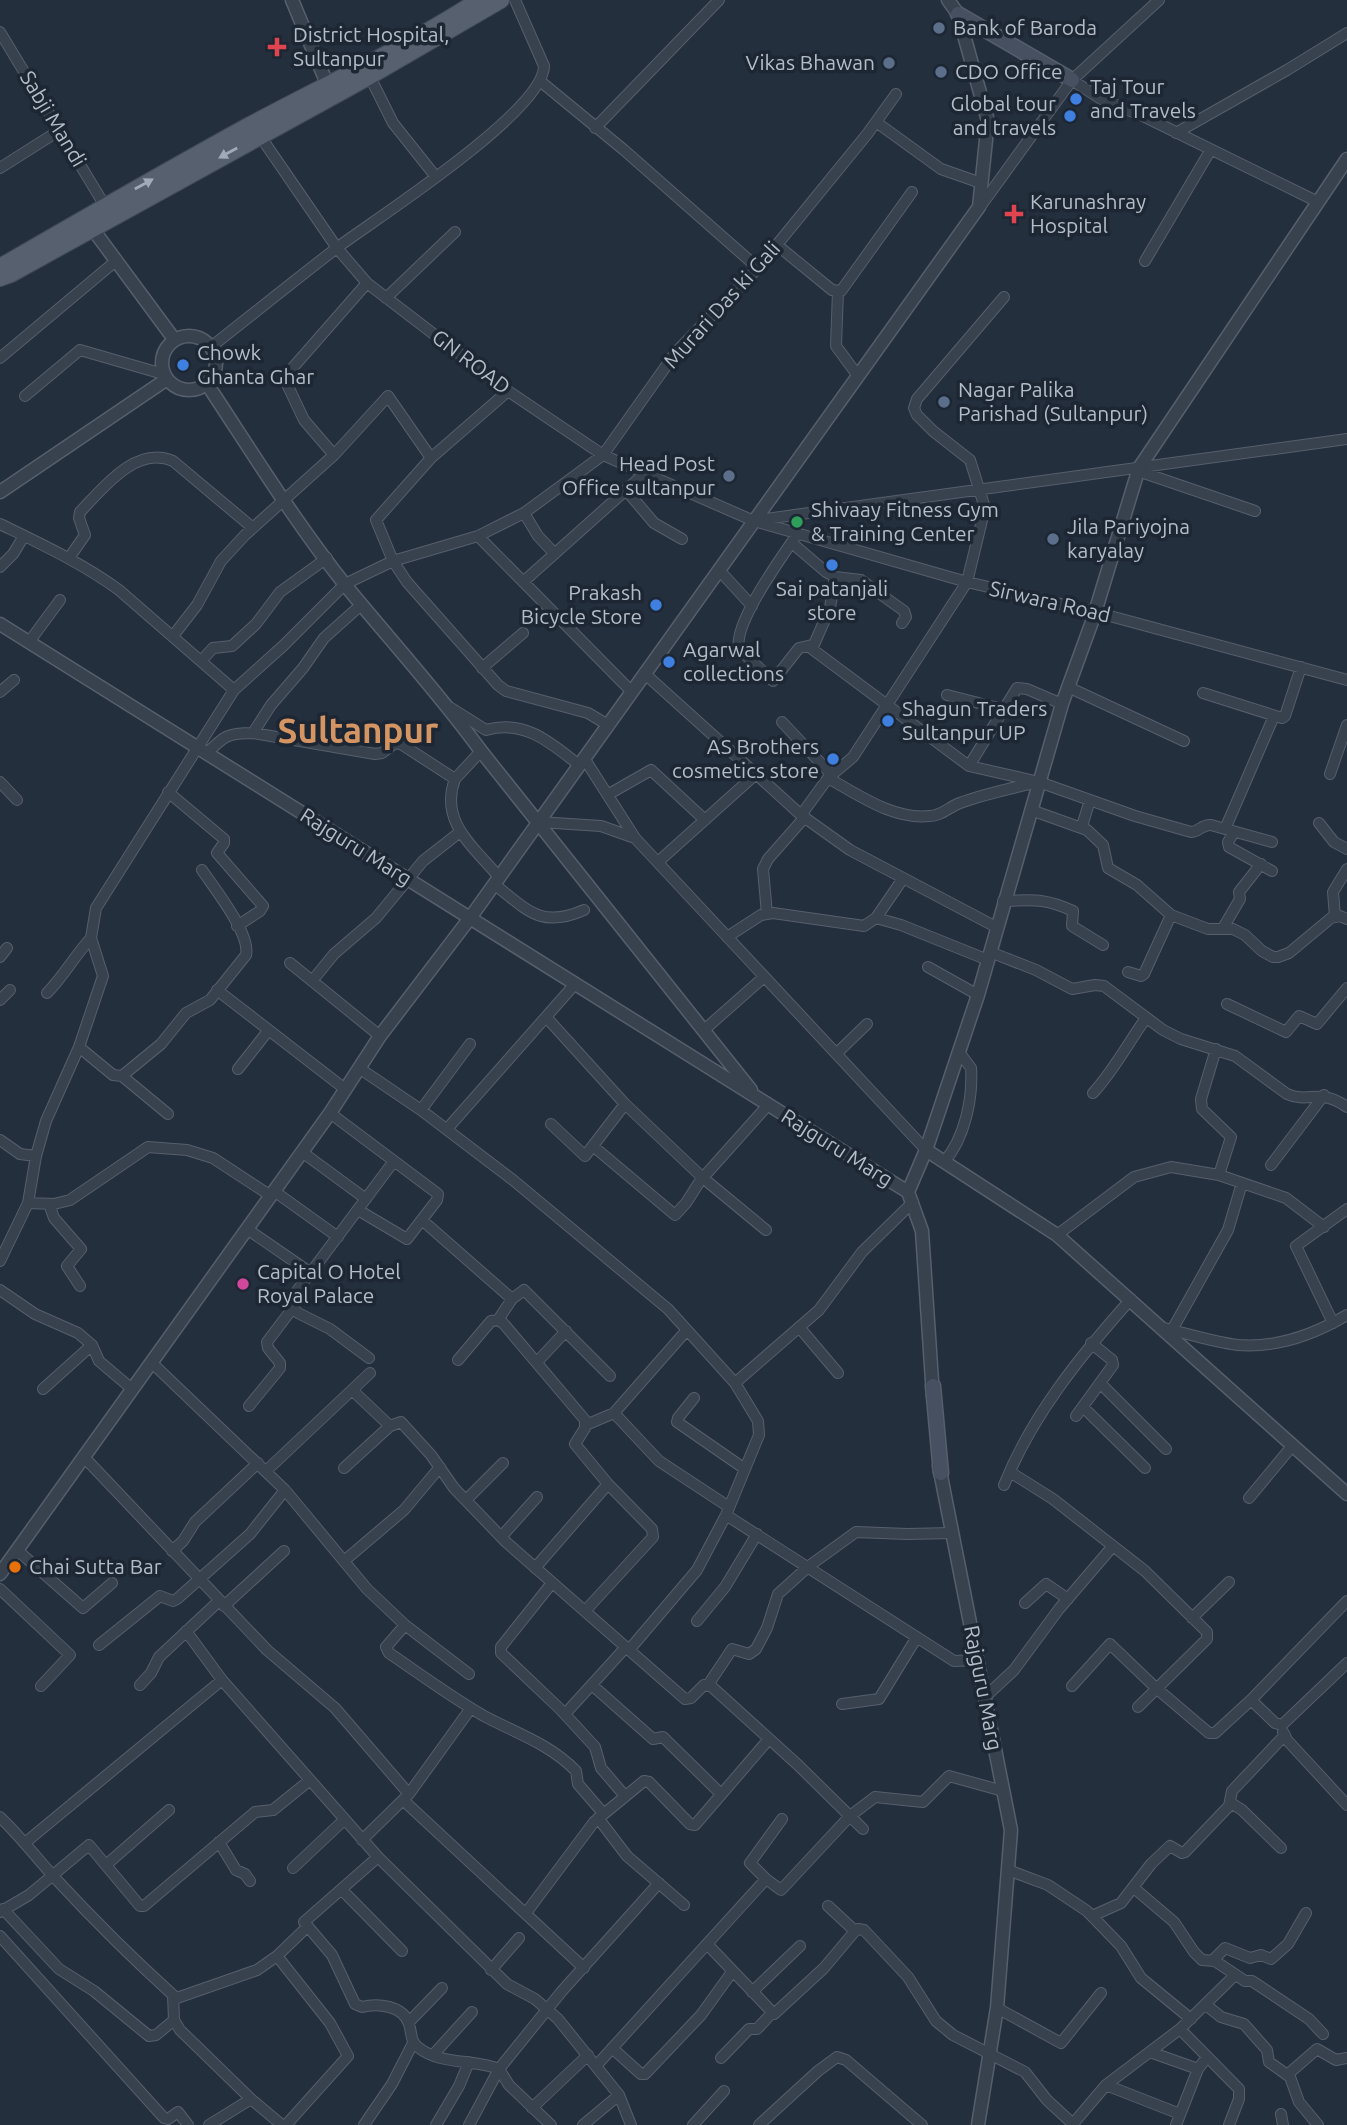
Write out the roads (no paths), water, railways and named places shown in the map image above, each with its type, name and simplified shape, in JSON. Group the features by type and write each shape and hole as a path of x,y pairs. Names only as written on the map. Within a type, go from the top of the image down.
{"main road":[{"path":"0,267 89,223 105,206 256,130 328,86 367,71 480,0"},
{"path":"0,278 89,223 256,130 501,0"},
{"path":"958,14 1072,80"},
{"path":"933,1387 941,1473"}],"street":[{"path":"292,0 328,86"},
{"path":"211,347 337,248 436,177 499,126 536,88 544,76 544,66 515,0"},
{"path":"595,128 719,0"},
{"path":"948,0 958,14 988,121 979,207"},
{"path":"0,1574 330,1113 380,1036 470,918 1072,80 1159,0"},
{"name":"Sabji Mandi","path":"0,32 105,206"},
{"path":"1176,133 1347,33"},
{"path":"367,71 393,123 436,177"},
{"path":"1072,80 1101,99 1318,202"},
{"path":"540,81 624,150 758,268"},
{"name":"Murari Das ki Gali","path":"91,938 96,908 169,792 201,751 234,690 345,584 393,561 478,536 524,513 603,455 676,352 758,268 896,94"},
{"path":"876,122 942,169 981,183"},
{"path":"0,167 60,130"},
{"name":"GN ROAD","path":"256,130 337,248 367,283 386,298 508,391 603,455 754,521"},
{"path":"1145,261 1210,151"},
{"path":"736,1383 819,1310 862,1252 911,1197 978,995 1062,704 1095,612 1139,469 1347,159"},
{"path":"777,245 832,290 838,291 844,288 912,192"},
{"path":"89,223 174,340"},
{"path":"386,298 455,232"},
{"path":"0,358 117,260"},
{"path":"334,455 304,421 286,382 289,372 367,283"},
{"path":"838,291 836,346 858,376"},
{"path":"767,914 763,869 768,859 803,816 830,776 853,757 967,582 985,508 970,460 933,431 917,415 914,408 917,399 1004,297"},
{"path":"187,335 201,338 211,347 216,359 215,373 207,384 196,390 183,390 171,385 165,377 161,361 165,349 174,340 187,335"},
{"path":"25,396 80,350 165,377"},
{"path":"0,492 165,377"},
{"path":"207,384 345,584 450,708 481,751 763,1101 681,1210 673,1214 593,1146"},
{"path":"508,391 431,458 376,520 393,561 407,582 498,685 506,691 589,713 608,725"},
{"path":"173,636 197,605 217,567 253,528 334,455 387,396 431,458"},
{"path":"754,521 1347,439"},
{"path":"69,558 85,535 79,519 80,512 106,485 133,463 150,457 173,461 253,528"},
{"path":"1139,469 1255,511"},
{"path":"523,582 645,473"},
{"path":"626,490 654,523 682,539"},
{"path":"524,513 538,536 554,553"},
{"name":"Sirwara Road","path":"754,521 967,582 1095,612 1347,680"},
{"path":"0,524 69,558 119,590 234,690"},
{"path":"798,533 751,606 738,645 770,680 776,680 799,648 812,645"},
{"path":"0,567 13,554 24,536"},
{"path":"478,536 632,692"},
{"path":"792,543 826,572 835,577 861,580 904,611 906,617 902,623"},
{"path":"201,661 213,648 232,646 256,624 280,592 327,558"},
{"path":"719,570 751,606"},
{"path":"835,577 830,608 812,645 816,654 969,766 1039,782 1135,816 1191,832 1207,824 1272,842"},
{"path":"29,642 60,600"},
{"path":"253,733 271,705 303,668 324,638 362,604"},
{"name":"Rajguru Marg","path":"0,624 763,1101 911,1197 922,1231 933,1387"},
{"path":"482,668 523,633"},
{"path":"1203,693 1282,718 1301,667"},
{"path":"645,673 803,816 850,850 902,880 996,927"},
{"path":"0,692 14,680"},
{"path":"1068,687 1184,741"},
{"path":"969,766 1017,688 1027,689 1062,704"},
{"path":"947,695 1002,709"},
{"path":"450,708 486,730 501,727 532,731 582,762 609,794 635,838 926,1150 1057,1235 1168,1329 1347,1494"},
{"path":"1272,871 1230,847 1228,842 1229,830 1274,716"},
{"path":"782,722 830,776 891,811 926,817 938,815 956,805 989,794 1039,782"},
{"path":"1330,774 1347,725"},
{"path":"201,751 233,733 253,733 375,754 382,753 395,743 401,744 455,779"},
{"path":"481,751 455,779 451,789 453,821 460,832 522,907 542,916 565,918 584,910"},
{"path":"609,794 651,770 705,820"},
{"path":"659,861 756,774"},
{"path":"0,782 16,800"},
{"path":"169,792 224,839 224,844 217,853 263,906 260,911 237,926"},
{"path":"1082,826 1090,800"},
{"path":"1031,810 1082,826 1103,845 1108,868 1137,885 1171,915 1208,929 1238,931 1266,954 1278,957 1289,953 1335,916"},
{"path":"539,822 601,827 635,838"},
{"path":"1319,824 1334,842 1347,849"},
{"path":"312,981 334,954 376,918 430,855 460,832"},
{"path":"1223,928 1240,899 1239,892 1261,864"},
{"path":"1335,916 1333,892 1347,869"},
{"path":"122,1076 161,1044 186,1013 205,1003 247,951 237,926 202,870"},
{"path":"727,937 761,915 767,914 864,926 876,918 902,880"},
{"path":"1003,901 1052,901 1073,911 1075,914 1072,926 1103,945"},
{"path":"1129,972 1141,976 1144,974 1171,915"},
{"path":"1335,916 1347,919"},
{"path":"876,918 1036,970 1072,989 1104,986 1163,1030 1181,1039 1235,1056 1291,1096 1324,1096 1347,1107"},
{"path":"47,993 91,938"},
{"path":"0,1261 28,1203 36,1156 46,1121 79,1047 103,976 91,938"},
{"path":"290,963 380,1036"},
{"path":"928,967 978,995"},
{"path":"704,1030 764,977"},
{"path":"447,1129 575,984"},
{"path":"1227,1004 1286,1032 1299,1016 1317,1024 1347,988"},
{"path":"0,1000 10,990"},
{"path":"217,990 345,1089"},
{"path":"546,1017 625,1104 703,1178 766,1230"},
{"path":"1093,1093 1110,1074 1146,1018"},
{"path":"837,1053 867,1024"},
{"path":"238,1069 268,1031"},
{"path":"421,1110 471,1044"},
{"path":"79,1047 113,1075 122,1076 168,1114"},
{"path":"1216,1049 1201,1099 1202,1108 1231,1137 1219,1175"},
{"path":"944,1162 956,1145 968,1103 971,1068 959,1052"},
{"path":"359,1068 421,1110 513,1180 658,1300 736,1383 758,1421 759,1435 728,1511 697,1570 565,1714"},
{"path":"1271,1165 1324,1096"},
{"path":"551,1124 582,1155 587,1155 625,1104"},
{"path":"330,1113 438,1194 438,1200 405,1239 358,1210"},
{"path":"0,1140 20,1154 36,1156"},
{"path":"28,1203 49,1204 70,1200 148,1147 187,1150 214,1158 338,1237"},
{"path":"302,1152 366,1199"},
{"path":"369,1358 330,1329 288,1305 289,1300 394,1161"},
{"path":"1057,1235 1133,1177 1171,1167 1219,1175 1293,1202 1324,1227"},
{"path":"1168,1329 1228,1230 1242,1183"},
{"path":"49,1204 54,1217 81,1249 67,1266 80,1286"},
{"path":"1333,1323 1296,1249 1297,1244 1347,1209"},
{"path":"422,1220 512,1299"},
{"path":"247,1229 311,1273"},
{"path":"0,1290 34,1314 72,1329 92,1345 99,1361 132,1389"},
{"path":"458,1360 491,1321 498,1320 512,1299 524,1290 610,1376"},
{"path":"1004,1485 1019,1451 1069,1371 1130,1299"},
{"path":"249,1406 280,1368 280,1363 268,1348 267,1342 292,1309"},
{"path":"1168,1329 1243,1345 1290,1340 1347,1315"},
{"path":"498,1320 537,1362 585,1420 586,1425"},
{"path":"799,1327 838,1373"},
{"path":"585,1611 654,1533 575,1444 586,1425 614,1413 687,1330"},
{"path":"537,1362 566,1331"},
{"path":"1091,1343 1114,1362 1079,1412 1145,1468"},
{"path":"43,1389 92,1345"},
{"path":"151,1362 285,1489 367,1589 405,1625 470,1674"},
{"path":"266,1471 370,1373"},
{"path":"1100,1383 1166,1449"},
{"path":"352,1390 390,1426"},
{"path":"694,1398 677,1418 677,1422 745,1469"},
{"path":"614,1413 659,1461 757,1534 954,1661 977,1660"},
{"path":"344,1468 390,1426 401,1422 466,1500 501,1537 685,1699 691,1699 704,1685 708,1685 732,1649 753,1653 767,1628 778,1594 809,1566 856,1532 952,1532"},
{"path":"1249,1498 1293,1445"},
{"path":"83,1457 267,1650 335,1708 406,1797 584,1968"},
{"path":"172,1551 183,1541 195,1522 258,1463"},
{"path":"466,1500 503,1463"},
{"path":"344,1561 404,1510 440,1467"},
{"path":"1010,1472 1053,1499 1146,1571 1207,1632 1207,1639 1138,1707"},
{"name":"Rajguru Marg","path":"941,1473 1011,1830 997,2008 978,2125"},
{"path":"535,1568 608,1484"},
{"path":"99,1645 160,1596 175,1601 254,1529 285,1489"},
{"path":"501,1537 537,1497"},
{"path":"697,1621 724,1587 757,1534"},
{"path":"985,1697 1014,1670 1113,1546"},
{"path":"17,1550 83,1608 112,1583"},
{"path":"140,1685 151,1673 159,1657 186,1631 284,1551"},
{"path":"1192,1618 1229,1582"},
{"path":"552,1583 500,1650 595,1747 601,1768 625,1796"},
{"path":"1025,1603 1046,1584 1068,1599"},
{"path":"0,1590 70,1655 41,1686"},
{"path":"1072,1686 1110,1644 1156,1688 1212,1734 1251,1700 1347,1601"},
{"path":"405,1625 388,1644 387,1651 471,1708 529,1740 544,1744 573,1767 578,1774 578,1784 628,1856 684,1905"},
{"path":"186,1631 222,1680 378,1857 506,1984 535,1999 548,2010 619,2095 631,2125"},
{"path":"842,1704 879,1699 916,1637"},
{"path":"1092,1916 1121,1903 1151,1864 1170,1846 1184,1853 1231,1803 1232,1791 1282,1730 1347,1663"},
{"path":"26,1842 222,1680"},
{"path":"592,1685 653,1739 663,1737 721,1794"},
{"path":"708,1685 863,1829"},
{"path":"1251,1700 1282,1730 1347,1805"},
{"path":"362,1840 406,1797 471,1708"},
{"path":"526,1913 601,1816 646,1780 694,1825 769,1739"},
{"path":"782,1819 750,1863 778,1889 784,1889 850,1816 875,1797 923,1802 949,1776 1003,1791"},
{"path":"174,2021 156,2035 149,2036 89,1987 59,1969 1,1911 29,1895 89,1845 140,1906 144,1906 256,1812 273,1810 310,1780"},
{"path":"1231,1803 1242,1810 1281,1848"},
{"path":"107,1865 169,1810"},
{"path":"0,1817 26,1842 52,1875 174,1999 174,2021 180,2030 251,2099 284,2125 348,2056 330,2023 277,1956"},
{"path":"293,1868 344,1820"},
{"path":"219,1842 236,1870 250,1881"},
{"path":"378,1857 305,1920 307,1927 332,1955 358,2006 384,2005 398,2011 409,2022 413,2043 422,2051 499,2069 509,2085 551,2125"},
{"path":"1008,1870 1048,1885 1092,1916 1121,1946 1141,1978 1191,2019"},
{"path":"596,2066 766,1879"},
{"path":"469,2125 499,2069 659,1884"},
{"path":"1134,1888 1174,1922 1198,1956 1205,1961 1213,1960 1225,1948 1250,1958 1261,1955 1271,1959 1288,1944 1306,1913"},
{"path":"342,1890 402,1951"},
{"path":"828,1906 855,1931"},
{"path":"174,1999 257,1970 277,1956 307,1927"},
{"path":"721,2058 749,2028 757,2029 824,1968 858,1928 864,1930 903,1971 941,2026 953,2035 1025,2072 1047,2100 1073,2125 1106,2085 1180,2029 1235,1975"},
{"path":"0,1936 164,2118 168,2119 178,2112 188,2125"},
{"path":"491,1970 519,1938"},
{"path":"707,1944 772,2013"},
{"path":"752,1992 800,1947"},
{"path":"1213,1960 1287,2004 1309,2019 1323,2034"},
{"path":"612,2048 641,2074 645,2074 701,2015 732,1972"},
{"path":"409,2022 442,1988"},
{"path":"997,2008 1061,2043 1101,1993"},
{"path":"1206,2005 1221,2017 1244,2024 1268,2050 1269,2063 1287,2074 1299,2102 1318,2125"},
{"path":"433,2055 472,2012"},
{"path":"1180,2029 1239,2089 1240,2094 1229,2125"},
{"path":"364,2125 396,2076 413,2043"},
{"path":"1287,2074 1317,2049 1336,2060 1347,2058"},
{"path":"1150,2052 1198,2069"},
{"path":"532,2108 588,2055"},
{"path":"759,2125 837,2057 846,2060 922,2125"},
{"path":"1176,2125 1198,2069 1208,2057"},
{"path":"436,2125 469,2062"},
{"path":"1106,2085 1180,2114"},
{"path":"693,2125 724,2091"},
{"path":"583,2125 619,2095"},
{"path":"209,2125 251,2099"},
{"path":"1281,2114 1283,2125"}],"place":[{"name":"Bank of Baroda","path":"939,28"},
{"name":"District Hospital, Sultanpur","path":"277,47"},
{"name":"Vikas Bhawan","path":"889,63"},
{"name":"CDO Office","path":"941,72"},
{"name":"Taj Tour and Travels","path":"1076,99"},
{"name":"Global tour and travels","path":"1070,116"},
{"name":"Karunashray Hospital","path":"1014,214"},
{"name":"Chowk Ghanta Ghar","path":"183,365"},
{"name":"Nagar Palika Parishad (Sultanpur)","path":"944,402"},
{"name":"Head Post Office sultanpur","path":"729,476"},
{"name":"Shivaay Fitness Gym & Training Center","path":"797,522"},
{"name":"Jila Pariyojna karyalay","path":"1053,539"},
{"name":"Sai patanjali store","path":"832,565"},
{"name":"Prakash Bicycle Store","path":"656,605"},
{"name":"Agarwal collections","path":"669,662"},
{"name":"Shagun Traders Sultanpur UP","path":"888,721"},
{"name":"AS Brothers cosmetics store","path":"833,759"},
{"name":"Capital O Hotel Royal Palace","path":"243,1284"},
{"name":"Chai Sutta Bar","path":"15,1567"}],"district":[{"name":"Sultanpur","path":"358,731"}]}
